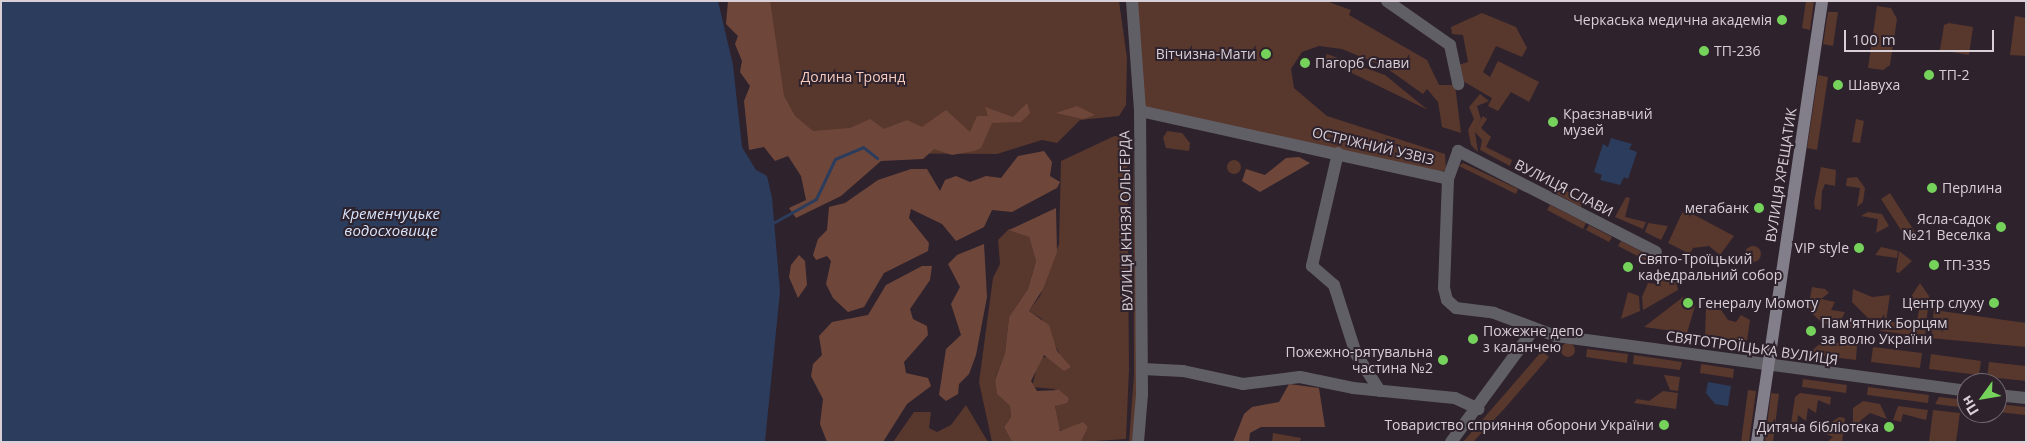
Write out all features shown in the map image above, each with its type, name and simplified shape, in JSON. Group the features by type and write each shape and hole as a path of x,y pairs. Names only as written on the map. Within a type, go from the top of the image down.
{"main road":[{"name":"ВУЛИЦЯ ХРЕЩАТИК","path":"1757,442 1822,1"}],"street":[{"name":"ВУЛИЦЯ КНЯЗЯ ОЛЬГЕРДА","path":"1132,1 1140,111 1142,369 1138,442"},
{"path":"1387,1 1450,45 1458,84"},
{"name":"ОСТРІЖНИЙ УЗВІЗ","path":"1140,111 1338,153 1448,179 1447,300 1456,308 1494,313 1534,329"},
{"name":"ВУЛИЦЯ СЛАВИ","path":"1448,179 1458,151 1656,252"},
{"path":"1338,153 1312,266 1334,285 1358,357 1380,391"},
{"path":"1451,442 1479,409 1534,329"},
{"name":"СВЯТОТРОЇЦЬКА ВУЛИЦЯ","path":"1534,329 1551,336 1957,390"},
{"path":"1142,369 1183,371 1243,384 1294,376 1380,391 1467,402 1479,409"},
{"path":"2007,396 2026,398"}],"green space":[{"name":"Долина Троянд","path":"747,1 1119,1 1127,58 1126,105 1119,116 1080,120 1057,143 1042,140 997,154 797,153"},
{"path":"1137,1 1326,1 1351,10 1349,15 1427,60 1439,85 1455,85 1461,133 1442,127 1438,102 1427,89 1423,94 1385,67 1342,49 1319,46 1302,52 1291,69 1294,88 1327,116 1445,154 1446,169 1442,172 1145,107"},
{"path":"1806,1 1814,1 1810,30 1802,28"},
{"path":"1877,6 1891,8 1897,19 1890,65 1883,70 1868,68"},
{"path":"1828,12 1838,12 1833,46 1823,44"},
{"path":"1482,13 1516,27 1527,48 1522,57 1496,46 1483,72 1490,77 1498,61 1539,82 1529,102 1511,92 1498,111 1488,106 1492,98 1461,80 1458,65 1468,62 1463,35 1452,34 1451,27"},
{"path":"2015,16 2026,18 2026,56 2010,55"},
{"path":"1949,23 1973,27 1969,55 1940,50 1944,25"},
{"path":"1327,54 1385,75 1428,110 1325,60"},
{"path":"1818,75 1828,77 1817,150 1807,148"},
{"path":"1480,94 1489,101 1477,106 1481,119 1474,132 1483,116 1487,119 1481,128 1491,137 1486,147 1512,160 1510,166 1480,150 1482,140 1475,132 1478,152 1471,145 1468,130 1474,119 1469,107"},
{"path":"1856,119 1864,121 1860,143 1852,142"},
{"path":"1167,131 1182,133 1190,143 1189,151 1166,148 1163,138"},
{"path":"1123,132 1127,138 1129,369 1126,439 1081,442 1088,427 1080,423 1066,432 1059,429 1055,406 1069,398 1054,389 1032,387 1039,358 1060,355 1042,319 1029,311 1040,296 1059,244 1061,161"},
{"path":"1133,139 1138,379 1133,442 1129,442 1134,375"},
{"path":"1231,160 1237,160 1241,167 1237,174 1231,174 1227,170 1227,164"},
{"path":"1463,163 1518,189 1516,194 1459,166"},
{"path":"1821,167 1836,170 1835,186 1825,184 1822,191 1821,210 1815,209 1814,202"},
{"path":"1857,177 1865,188 1863,202 1857,207 1860,188 1846,186 1847,178"},
{"path":"1551,183 1584,200 1581,207 1557,194"},
{"path":"1890,193 1915,232 1906,238 1881,199"},
{"path":"1626,197 1630,198 1625,217 1646,222 1643,229 1615,217"},
{"path":"1550,205 1586,223 1583,229 1547,210"},
{"path":"1687,211 1734,236 1720,255 1709,246 1693,248 1690,254 1668,243 1682,213"},
{"path":"1868,212 1882,214 1889,226 1876,233 1878,219 1861,216"},
{"path":"1648,223 1668,226 1661,240 1645,232"},
{"path":"1589,225 1612,237 1609,242 1586,230"},
{"path":"1009,229 1029,237 1036,261 1028,289 1009,317 1005,353 995,379 997,394 1010,406 1011,417 1004,427 1012,442 992,442 979,382 993,278 1000,264 998,240"},
{"path":"1621,241 1650,256 1647,261 1618,246"},
{"path":"1753,246 1761,254 1753,262 1745,254"},
{"path":"1881,247 1898,251 1897,258 1875,255"},
{"path":"1899,251 1912,261 1899,273 1896,272"},
{"path":"1657,278 1676,281 1678,290 1643,310 1642,297 1648,283 1656,284"},
{"path":"1920,283 1929,296 1925,337 1881,331 1852,302 1853,289 1872,297 1890,295 1886,321 1916,325 1921,301 1910,298"},
{"path":"1812,287 1825,289 1829,293 1821,299 1835,302 1831,310 1845,312 1841,320 1858,323 1858,329 1823,324 1808,309"},
{"path":"1628,292 1639,296 1640,311 1621,319"},
{"path":"1683,297 1695,306 1687,333 1644,327"},
{"path":"1717,304 1728,320 1736,322 1741,315 1750,320 1747,341 1705,336 1706,307"},
{"path":"1934,310 2026,323 2026,347 1930,338"},
{"path":"1823,341 1857,345 1856,360 1808,354"},
{"path":"1565,343 1571,343 1575,350 1571,357 1565,357 1561,353 1561,347"},
{"path":"1873,347 1922,353 1920,368 1871,362"},
{"path":"1587,349 1628,354 1627,363 1586,357"},
{"path":"1542,351 1549,357 1505,408 1473,442 1463,442"},
{"path":"1931,354 1981,361 1979,373 1929,369"},
{"path":"1634,355 1682,362 1680,370 1633,364"},
{"path":"1989,362 2026,366 2026,381 2007,379 2007,373 1988,373"},
{"path":"1701,364 1734,369 1733,378 1700,373"},
{"path":"1664,375 1680,377 1678,391 1670,390"},
{"path":"1803,379 1847,385 1846,393 1802,387"},
{"path":"1868,387 1929,395 1928,403 1867,395"},
{"path":"1748,390 1756,391 1749,442 1741,442"},
{"path":"1663,391 1678,393 1676,409 1634,403 1637,399 1649,401"},
{"path":"1771,393 1779,394 1773,442 1765,442"},
{"path":"1800,393 1831,397 1830,405 1818,400 1816,413 1808,408 1806,421 1798,415 1796,430 1790,430 1795,397"},
{"path":"1939,397 1957,399 1957,407 1935,404"},
{"path":"1863,401 1880,404 1887,419 1870,413 1860,421 1860,433 1853,432 1853,408"},
{"path":"966,405 988,442 893,442 914,412 931,412 929,428 937,432 951,425"},
{"path":"2007,405 2026,407 2026,415 2007,413"},
{"path":"1898,406 1928,410 1926,420 1903,414 1901,422 1893,420"},
{"path":"1933,410 1957,413 1957,423 1959,423 1956,442 1929,442"},
{"path":"1839,417 1845,418 1842,442 1827,442 1833,437 1824,433 1825,427"},
{"path":"1273,433 1301,438 1300,442 1272,442"}],"shaded area":[{"path":"728,1 770,1 784,96 795,116 813,131 850,128 870,119 884,129 907,120 922,127 946,110 970,132 977,116 988,116 985,107 1013,117 1027,103 1030,113 1021,122 992,123 981,148 974,151 952,155 934,149 923,159 881,161 841,196 796,218 789,208 806,200 801,176 788,156 775,161 764,147 749,150 744,101 750,86 740,72 742,61 735,44 738,36 726,24"},
{"path":"1077,106 1095,115 1083,119 1056,113"},
{"path":"1044,151 1052,162 1050,176 1060,182 1057,188 1012,212 992,210 984,227 956,241 942,224 911,209 909,218 929,243 928,251 884,273 864,307 848,312 833,298 826,284 831,261 827,256 816,260 813,255 818,239 827,230 829,207 845,203 878,180 911,169 927,169 940,191 945,180 956,176 970,182 986,176 1001,178 1018,156"},
{"path":"1299,157 1310,163 1260,192 1242,181 1246,169 1265,175 1286,158"},
{"path":"1056,208 1057,252 1043,289 1029,311 1049,325 1057,351 1071,367 1064,371 1044,355 1031,381 1037,391 1059,390 1069,398 1067,403 1055,406 1060,431 1083,422 1088,427 1081,442 1012,442 1004,427 1011,417 1010,406 997,394 995,380 1005,353 1009,317 1028,289 1036,261 1029,237 1009,230"},
{"path":"984,244 987,297 976,355 969,374 959,384 958,394 946,401 939,395 946,349 961,335 951,304 960,287 948,264 957,255"},
{"path":"799,255 805,261 807,285 798,298 789,277 791,265"},
{"path":"922,266 932,266 930,280 910,309 913,319 927,326 928,335 904,362 906,373 928,378 931,386 907,404 883,442 827,442 820,424 823,399 811,376 813,364 822,355 819,336 832,322 868,315 886,285"},
{"path":"1289,384 1319,388 1325,427 1261,427 1250,433 1249,442 1233,442 1244,414 1252,407 1279,402"}],"water":[{"name":"Кременчуцьке водосховище","path":"1,1 718,1 733,65 742,147 756,170 767,176 772,198 780,291 765,442 1,442"},
{"path":"1611,138 1632,144 1629,149 1637,152 1628,179 1624,177 1620,185 1600,180 1602,175 1594,172 1603,144 1608,147"},
{"path":"1708,382 1731,386 1728,406 1715,404 1706,393"}],"waterway":[{"path":"773,223 816,199 835,159 863,147 877,158"}],"place":[{"name":"Черкаська медична академія","path":"1782,20"},
{"name":"ТП-236","path":"1704,51"},
{"name":"Вітчизна-Мати","path":"1266,54"},
{"name":"Пагорб Слави","path":"1305,63"},
{"name":"ТП-2","path":"1929,75"},
{"name":"Шавуха","path":"1838,85"},
{"name":"Краєзнавчий музей","path":"1553,122"},
{"name":"Перлина","path":"1932,188"},
{"name":"мегабанк","path":"1759,208"},
{"name":"Ясла-садок №21 Веселка","path":"2001,227"},
{"name":"VIP style","path":"1859,248"},
{"name":"ТП-335","path":"1934,265"},
{"name":"Свято-Троїцький кафедральний собор","path":"1628,267"},
{"name":"Генералу Момоту","path":"1688,303"},
{"name":"Центр слуху","path":"1994,303"},
{"name":"Пам'ятник Борцям за волю України","path":"1811,331"},
{"name":"Пожежне депо з каланчею","path":"1473,339"},
{"name":"Пожежно-рятувальна частина №2","path":"1443,360"},
{"name":"Товариство сприяння оборони України","path":"1664,425"},
{"name":"Дитяча бібліотека","path":"1889,427"}]}
